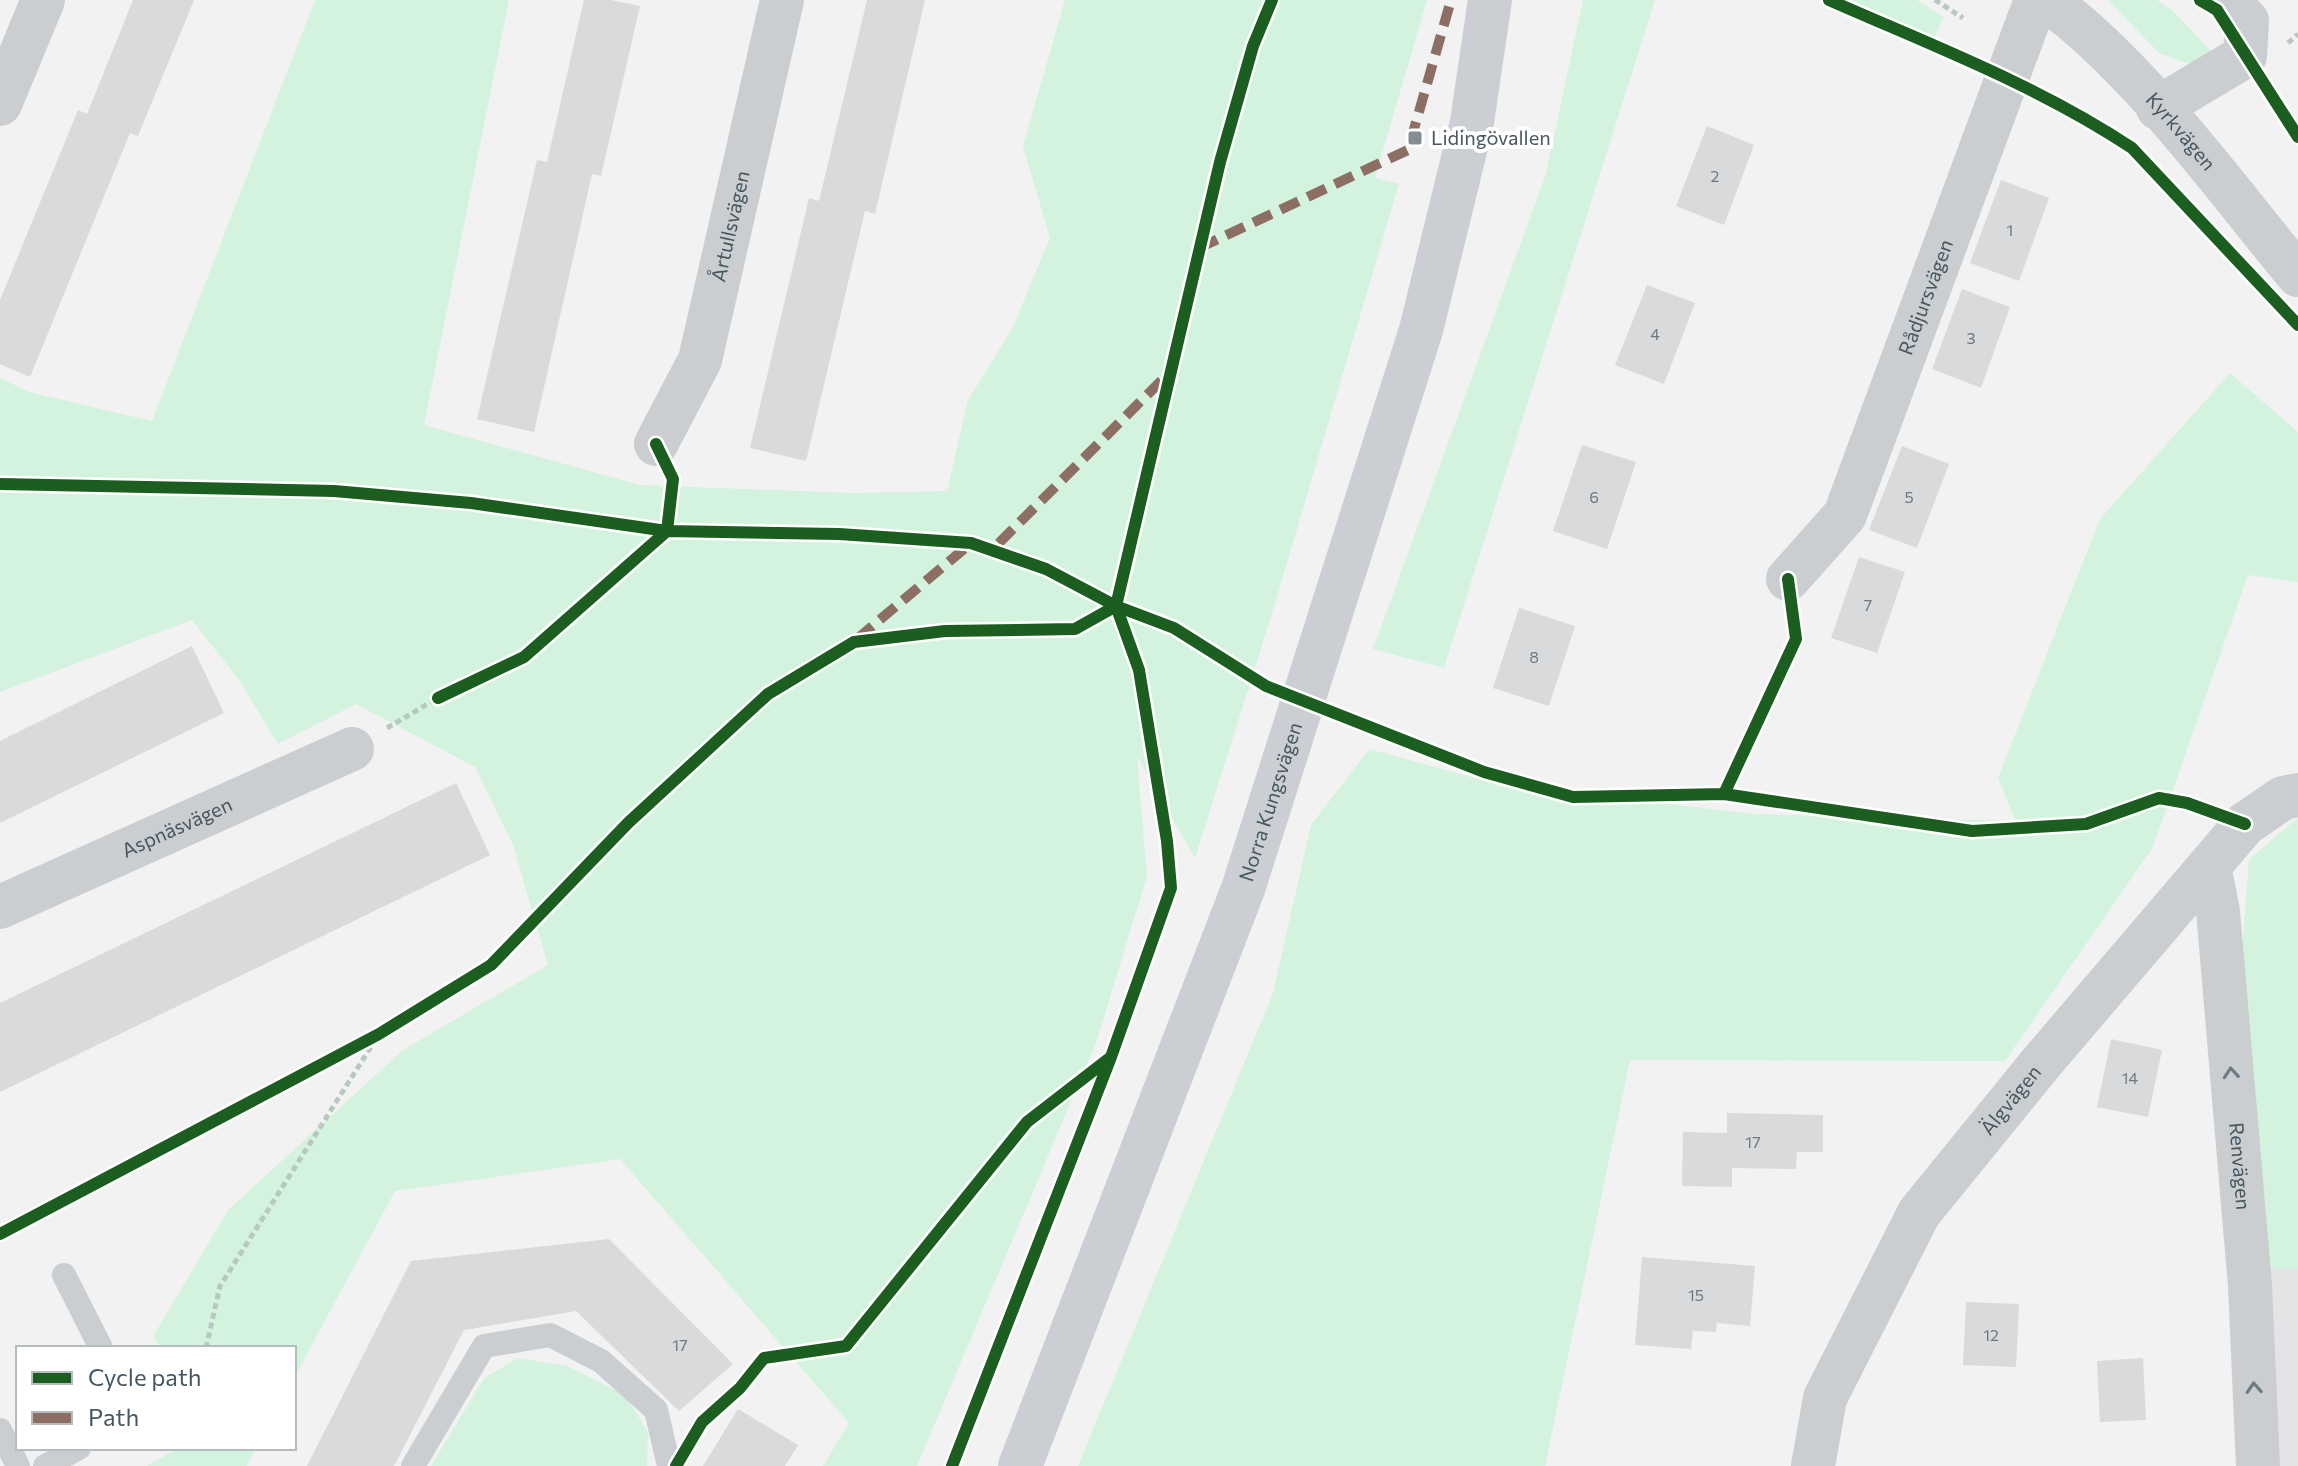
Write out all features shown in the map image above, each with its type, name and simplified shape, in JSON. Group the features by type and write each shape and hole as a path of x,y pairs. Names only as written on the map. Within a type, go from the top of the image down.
{"main road":[{"name":"Norra Kungsvägen","path":"1020,1466 1243,889 1421,330 1472,122 1490,0"},
{"name":"Norra Kungsvägen","path":"1472,122 1515,0"}],"street":[{"path":"0,104 43,0"},
{"name":"Årtullsvägen","path":"656,444 700,360 782,0"},
{"name":"Rådjursvägen","path":"1788,579 1845,515 2036,0"},
{"name":"Kyrkvägen","path":"2047,0 2091,38 2158,108 2298,275"},
{"path":"2158,108 2245,56 2247,21 2227,0"},
{"name":"Aspnäsvägen","path":"0,907 352,749"},
{"name":"Älgvägen","path":"1813,1466 1825,1398 1919,1213 2041,1063 2245,824 2283,798 2298,795"},
{"name":"Renvägen","path":"2209,866 2218,911 2248,1270 2258,1466"}],"lane":[{"path":"64,1275 100,1346"},
{"path":"413,1466 484,1346 550,1335 601,1361 656,1410 669,1466"},
{"path":"0,1430 18,1466"},
{"path":"45,1466 75,1450"}],"path":[{"path":"1935,0 1962,18"},
{"path":"352,749 452,691"},
{"path":"351,1048 391,1026"},
{"path":"206,1346 220,1286 379,1034"},
{"path":"699,1428 744,1383"}],"shaded area":[{"path":"2266,1268 2298,1269 2298,1466 2278,1466"}],"green space":[{"path":"315,0 509,0 424,425 640,485 852,493 947,491 968,400 1012,329 1050,238 1023,146 1065,0 1427,0 1375,178 1399,184 1271,617 1195,858 1137,756 1147,876 1097,1040 917,1466 823,1466 849,1423 620,1159 395,1191 296,1374 296,1346 159,1346 154,1335 228,1210 403,1050 548,965 513,845 475,767 356,704 278,744 239,680 192,620 0,692 0,378 29,392 152,421"},
{"path":"1583,0 1655,0 1444,668 1373,649 1546,174"},
{"path":"1850,0 1917,0 1944,17 1934,37"},
{"path":"2108,0 2157,0 2173,11 2212,52 2192,65 2159,53"},
{"path":"2230,373 2298,432 2298,582 2248,575 2153,847 2005,1061 1630,1060 1545,1466 1078,1466 1273,993 1311,825 1369,749 1493,783 1754,814 2016,821 1998,778 2100,519"},
{"path":"2298,818 2298,1269 2266,1268 2242,950 2249,859"},
{"path":"518,1358 567,1366 625,1395 648,1432 647,1466 431,1466 484,1378"},
{"path":"175,1450 255,1450 247,1466 147,1466"}],"building":[{"path":"133,0 194,0 138,136 130,133 30,377 0,364 0,300 78,110 87,114"},
{"path":"584,0 611,0 640,6 601,176 592,174 534,432 477,419 537,160 547,162"},
{"path":"867,0 925,0 875,214 865,211 806,461 750,448 809,198 819,201"},
{"path":"1707,126 1754,145 1724,225 1676,206"},
{"path":"2001,180 2049,198 2019,281 1970,263"},
{"path":"1647,285 1695,303 1664,384 1615,365"},
{"path":"1962,289 2010,307 1981,388 1932,369"},
{"path":"1582,445 1636,462 1607,549 1553,531"},
{"path":"1902,446 1949,464 1917,548 1869,530"},
{"path":"1859,557 1905,572 1877,653 1831,638"},
{"path":"1519,608 1575,626 1549,706 1493,688"},
{"path":"192,646 224,713 0,823 0,741"},
{"path":"456,783 490,855 0,1092 0,1003"},
{"path":"2111,1039 2162,1050 2148,1117 2097,1107"},
{"path":"1727,1113 1823,1115 1823,1152 1797,1152 1796,1169 1732,1168 1732,1187 1682,1186 1683,1132 1727,1133"},
{"path":"609,1239 733,1364 679,1411 576,1311 464,1330 394,1466 307,1466 411,1261"},
{"path":"1642,1257 1755,1266 1750,1326 1717,1323 1716,1332 1693,1331 1691,1349 1635,1345"},
{"path":"1966,1302 2019,1304 2016,1367 1963,1365"},
{"path":"2143,1358 2146,1420 2100,1422 2097,1361"},
{"path":"738,1409 798,1445 785,1466 703,1466"}],"marked path":[{"path":"1199,248 1408,150 1451,0"},
{"path":"857,639 971,543 993,549 1168,374"}],"cycle path":[{"path":"952,1466 1111,1057 1171,888 1167,841 1139,670 1116,606 1220,162 1253,46 1272,0"},
{"path":"1829,0 2022,86 2132,148 2298,325"},
{"path":"2200,0 2217,10 2298,137"},
{"path":"438,698 524,657 667,531 673,479 656,444"},
{"path":"0,484 334,491 471,503 667,531 839,534 971,543 1046,569 1116,606 1174,628 1266,686 1484,772 1573,797 1724,794 1972,831 2086,824 2159,798 2187,803 2245,824"},
{"path":"1724,794 1796,639 1788,579"},
{"path":"0,1234 379,1034 491,965 628,823 768,694 854,642 945,631 1075,629 1116,606"},
{"path":"676,1466 702,1422 740,1388 764,1358 846,1346 1027,1122 1111,1057"}],"place":[{"name":"Lidingövallen","path":"1415,138"}]}
